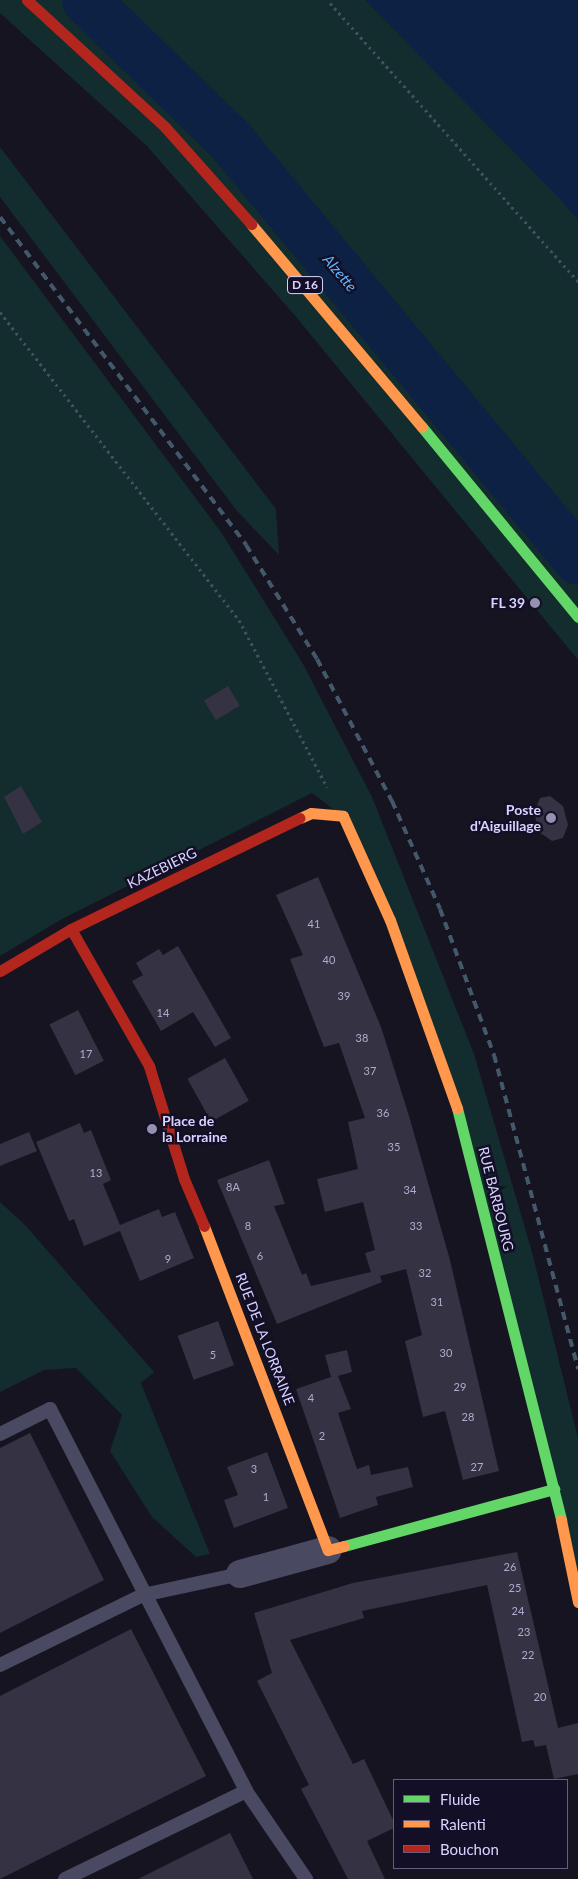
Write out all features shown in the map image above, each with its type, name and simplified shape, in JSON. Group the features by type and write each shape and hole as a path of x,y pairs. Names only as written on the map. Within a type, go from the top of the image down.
{"street":[{"name":"D 16","path":"27,0 165,127 320,302 578,617"},
{"name":"KAZEBIERG","path":"0,971 71,929 311,813 342,816"},
{"name":"RUE BARBOURG","path":"342,816 390,920 453,1090 554,1489 578,1602"},
{"name":"RUE DE LA LORRAINE","path":"71,929 150,1066 184,1179 231,1290 328,1550"},
{"path":"240,1574 554,1489"}],"lane":[{"path":"0,1434 50,1409 143,1595 246,1791 306,1879"},
{"path":"0,1665 143,1595 240,1574"},
{"path":"65,1879 246,1791"}],"path":[{"path":"330,2 578,281"},
{"path":"0,312 238,620 342,816"}],"green space":[{"path":"0,0 578,0 578,660 297,318 147,146 0,13"},
{"path":"0,147 276,509 279,555 237,511 0,197"},
{"path":"0,236 221,532 303,664 372,797 474,1054 532,1252 578,1438 578,1602 453,1090 342,816 312,793 62,919 0,956"},
{"path":"0,1202 25,1225 154,1372 141,1383 210,1554 196,1557 152,1517 110,1451 122,1415 76,1368 44,1370 0,1392"}],"water":[{"path":"365,0 578,0 578,220 561,200"}],"building":[{"path":"228,686 240,706 216,720 204,700"},
{"path":"21,786 42,822 23,834 4,797"},
{"name":"Poste d'Aiguillage","path":"550,796 563,806 568,825 563,838 552,841 539,832 534,812 540,798"},
{"path":"318,877 381,1027 409,1116 450,1260 499,1471 463,1480 445,1411 423,1417 405,1341 422,1335 406,1269 380,1276 382,1282 277,1324 217,1180 269,1160 285,1204 274,1206 302,1275 306,1273 311,1286 371,1272 365,1253 375,1250 363,1202 325,1212 317,1179 358,1169 348,1122 365,1118 339,1043 324,1047 290,959 303,955 276,895"},
{"path":"178,946 231,1038 215,1047 193,1012 161,1031 132,981 143,975 136,963 159,949 163,955"},
{"path":"78,1010 104,1061 75,1075 49,1025"},
{"path":"225,1058 249,1101 211,1122 187,1079"},
{"path":"80,1123 84,1133 91,1130 111,1180 103,1184 120,1225 159,1209 162,1217 175,1212 194,1258 140,1281 120,1231 84,1246 74,1219 69,1221 36,1142"},
{"path":"29,1132 37,1151 0,1166 0,1144"},
{"path":"218,1321 234,1365 194,1380 178,1336"},
{"path":"347,1350 352,1372 338,1376 351,1409 338,1413 357,1469 369,1465 371,1475 408,1467 413,1487 376,1497 378,1505 340,1518 296,1389 331,1377 325,1355"},
{"path":"30,1433 104,1580 0,1633 0,1448"},
{"path":"267,1452 288,1508 234,1528 224,1500 238,1495 227,1467"},
{"path":"517,1552 558,1728 578,1723 578,1774 554,1779 546,1745 535,1747 533,1740 522,1742 487,1585 362,1611 364,1618 290,1640 353,1764 364,1759 393,1820 393,1828 367,1841 385,1879 348,1879 301,1789 309,1785 257,1681 272,1673 254,1613 353,1583"},
{"path":"131,1629 206,1776 0,1879 0,1696"},
{"path":"230,1833 253,1879 138,1879"}],"waterway":[{"name":"Alzette","path":"86,0 229,139 578,560"}],"railway":[{"path":"0,217 246,545 317,659 392,801 440,909 494,1055 578,1369"}],"traffic: fast":[{"path":"422,427 578,617"},
{"path":"457,1108 561,1520"},
{"path":"344,1546 554,1489"}],"traffic: slow":[{"path":"251,224 422,427"},
{"path":"300,818 311,813 343,816 390,920 457,1108"},
{"path":"204,1226 328,1550 344,1546"},
{"path":"561,1520 578,1602"}],"traffic: jam":[{"path":"27,0 165,127 251,224"},
{"path":"0,971 71,929 300,818"},
{"path":"71,929 149,1066 184,1179 204,1226"}],"place":[{"name":"FL 39","path":"535,603"},
{"name":"Poste d'Aiguillage","path":"551,818"},
{"name":"Place de la Lorraine","path":"152,1129"}]}
